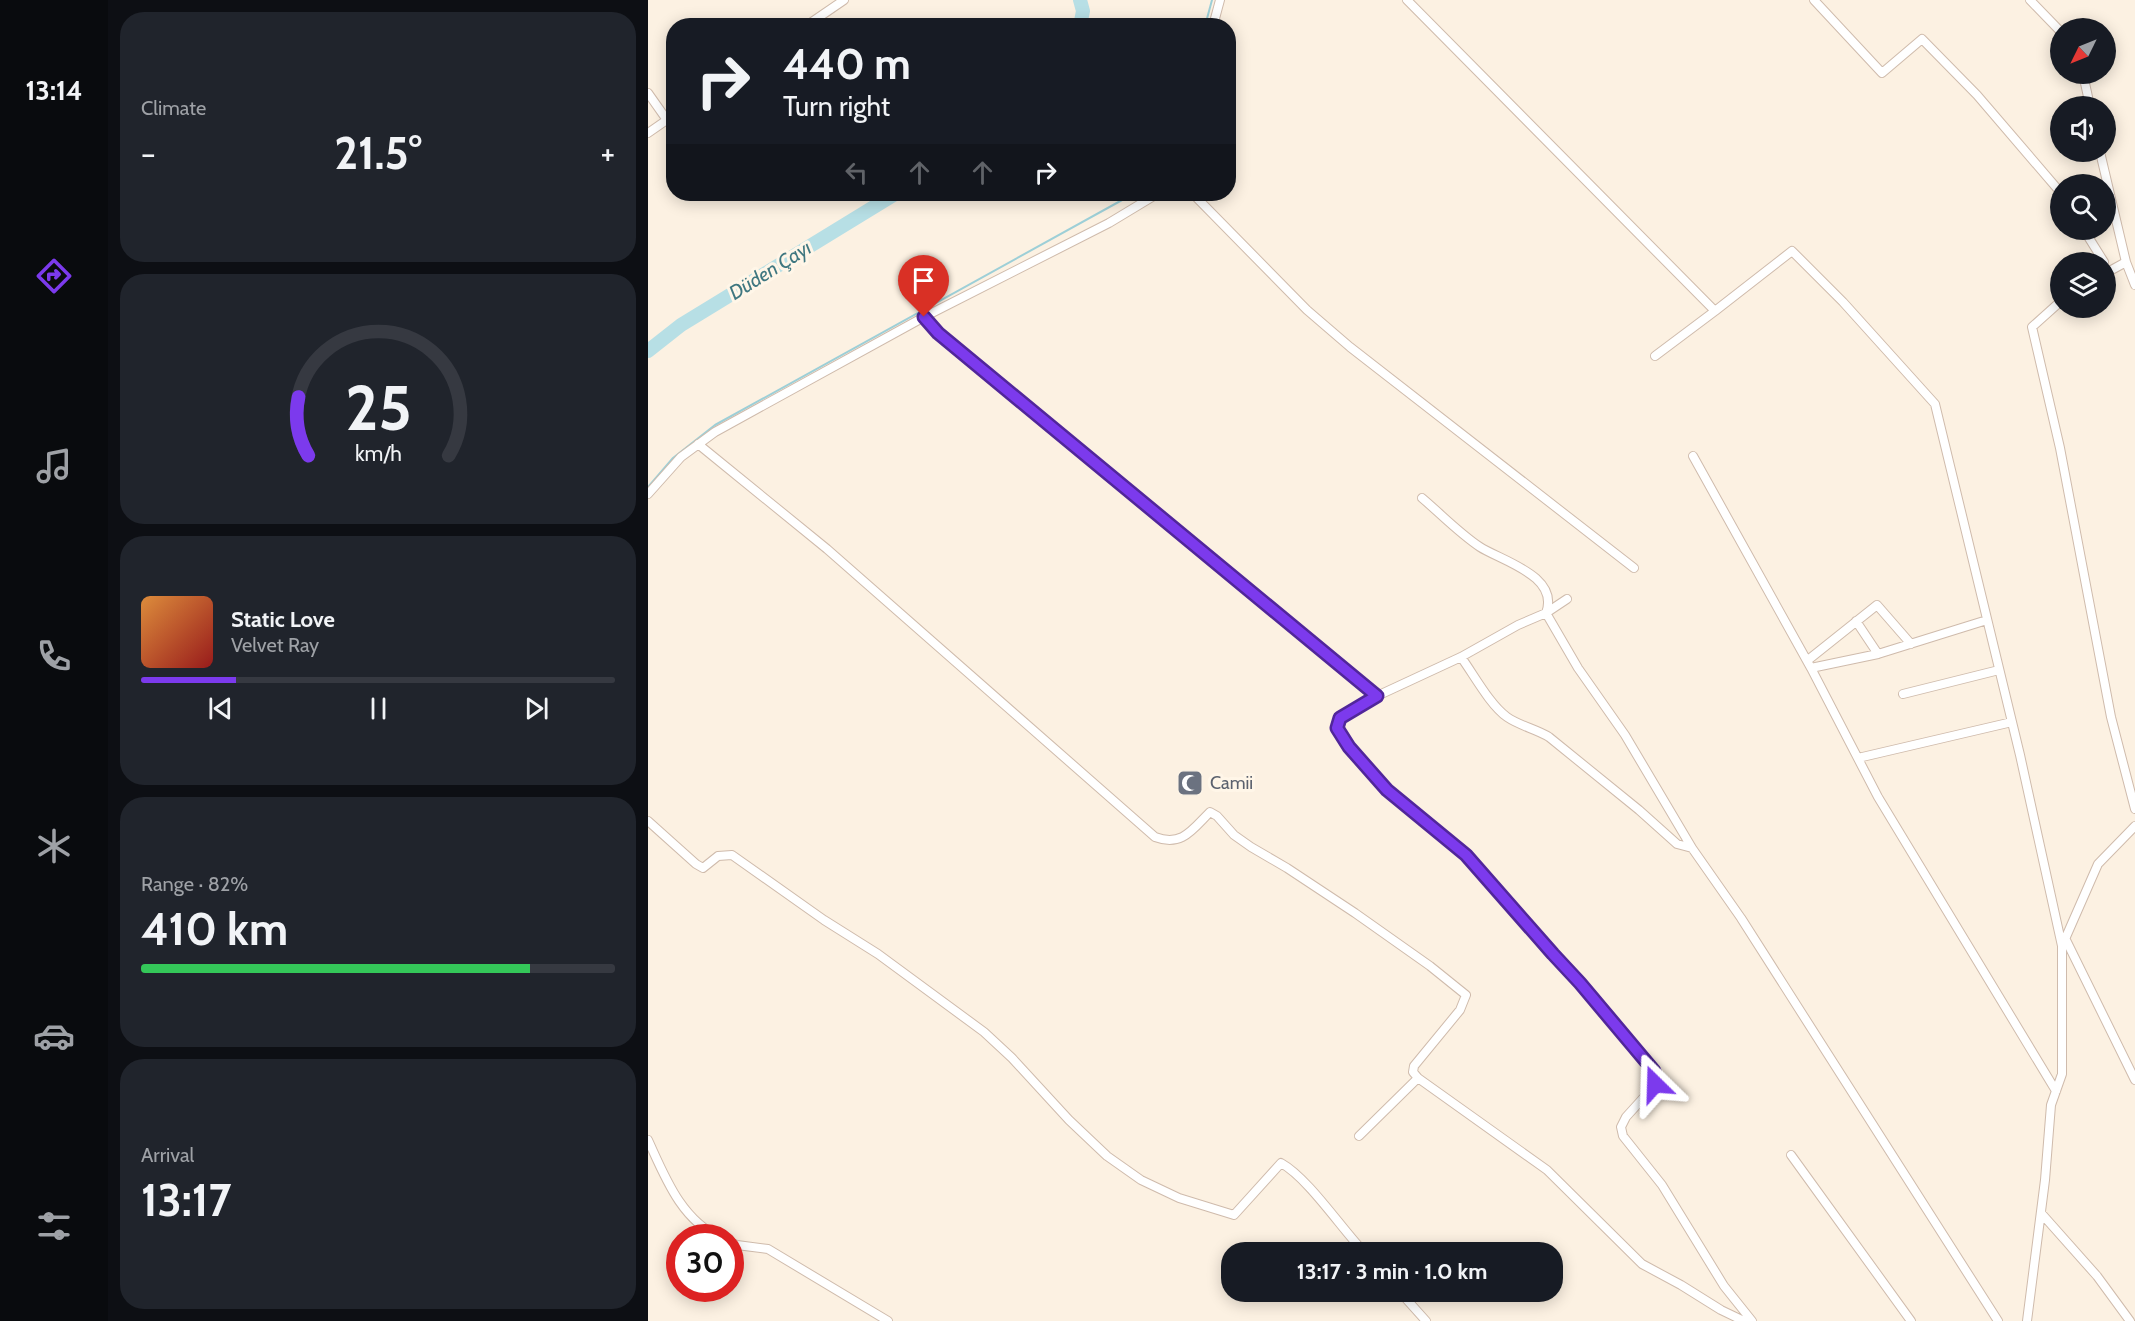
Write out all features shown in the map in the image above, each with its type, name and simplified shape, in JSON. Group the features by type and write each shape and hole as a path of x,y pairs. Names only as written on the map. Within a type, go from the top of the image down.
{"street":[{"path":"818,18 844,0"},
{"path":"1216,18 1220,0"},
{"path":"1407,0 1715,311"},
{"path":"1814,0 1882,73 1922,39 1977,95 2050,180"},
{"path":"2030,0 2050,21"},
{"path":"648,93 666,113"},
{"path":"648,132 666,120"},
{"path":"2102,162 2126,262 2135,285"},
{"path":"648,494 681,457 715,432 924,317 1109,223 1145,201"},
{"path":"1200,201 1324,325 1634,568"},
{"path":"1655,356 1792,251 1843,302 1935,404 2000,670 2062,946 2062,1074 2051,1105 2028,1321"},
{"path":"2116,265 2126,262"},
{"path":"2050,311 2032,327 2060,448 2111,717 2135,809"},
{"path":"924,317 938,333 1377,696"},
{"path":"698,444 827,549 1155,837 1168,842 1182,839 1210,812 1217,816 1234,835 1355,913 1430,966 1466,995 1460,1010 1414,1066 1413,1072 1418,1078 1547,1170 1642,1264 1744,1321"},
{"path":"1693,456 1809,664 1878,797 2056,1091"},
{"path":"1422,498 1480,547 1514,562 1539,583 1548,594 1550,603 1546,613"},
{"path":"1567,598 1546,613 1518,625 1461,657 1346,712 1340,718 1337,728 1349,747 1387,790 1474,863 1654,1071 1655,1084 1626,1117 1621,1127 1623,1136 1662,1185 1724,1286 1752,1321"},
{"path":"1809,664 1877,604 1911,644"},
{"path":"1546,613 1578,668 1624,735 1692,848 1747,927 1998,1321"},
{"path":"1809,664 1878,654 1988,620"},
{"path":"1856,621 1878,654"},
{"path":"1461,657 1490,700 1506,717 1549,737 1631,803 1677,844 1692,848"},
{"path":"1903,694 2000,670"},
{"path":"1858,758 2012,722"},
{"path":"648,821 696,864 703,868 718,856 732,855 824,920 878,954 984,1032 1107,1156 1142,1180 1179,1197 1234,1215 1281,1163 1296,1174 1355,1242"},
{"path":"2062,946 2097,864 2135,826"},
{"path":"2065,938 2135,1080"},
{"path":"1359,1136 1418,1078"},
{"path":"648,1140 680,1204 699,1224"},
{"path":"1791,1155 1911,1321"},
{"path":"2041,1213 2097,1276 2130,1321"},
{"path":"744,1246 768,1249 888,1321"},
{"path":"1409,1302 1426,1321"}],"waterway":[{"name":"Düden Çayı","path":"1080,0 1083,11 1082,18"},
{"path":"1207,18 1212,0"},
{"name":"Düden Çayı","path":"648,351 681,325 884,201"},
{"path":"648,487 673,458 715,425 1120,201"}],"place":[{"name":"Camii","path":"1190,783"}],"route":[{"path":"924,317 938,333 1377,696 1346,712 1340,718 1337,728 1349,747 1387,790 1466,855 1497,888 1654,1071 1655,1084"}]}
